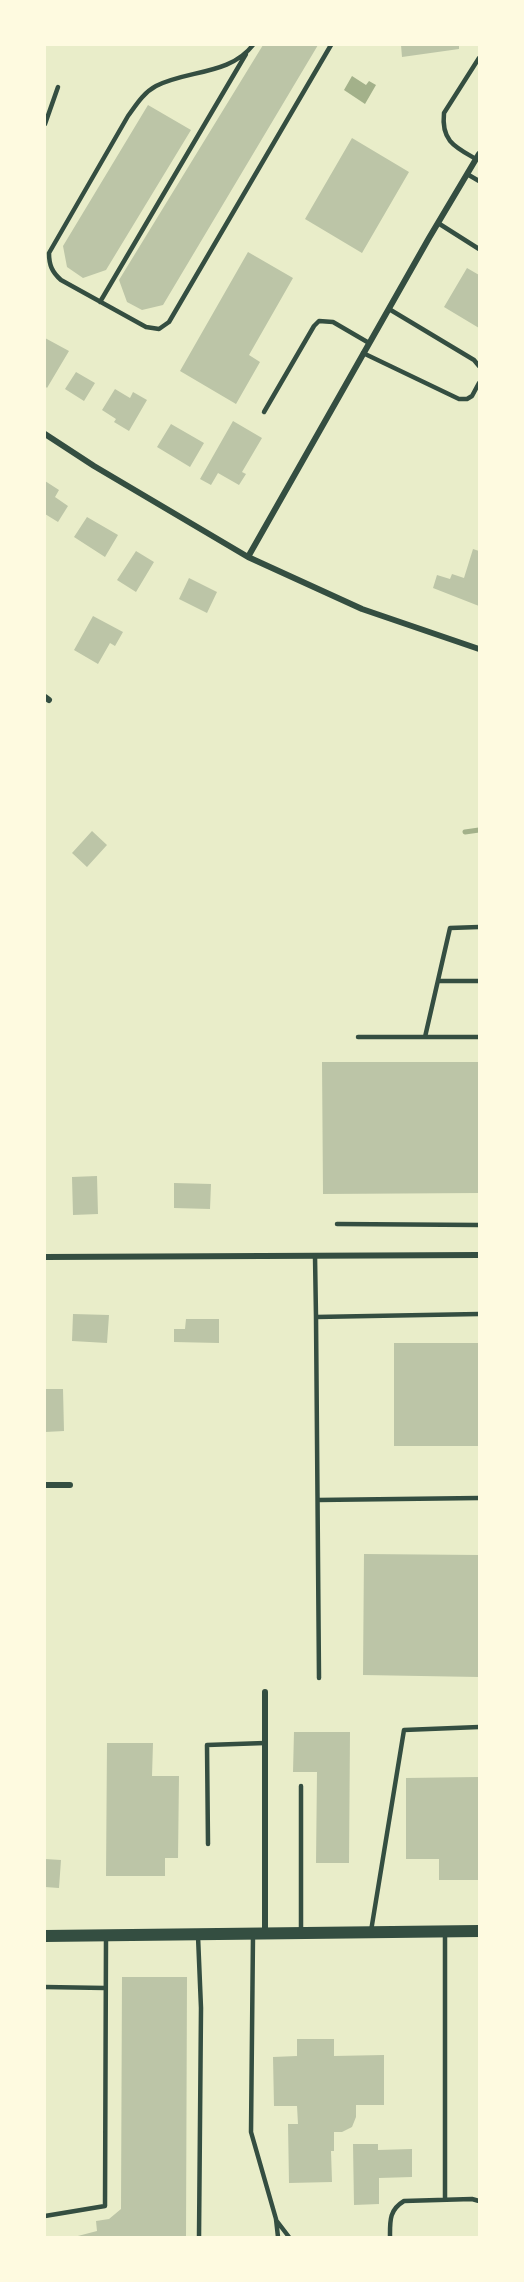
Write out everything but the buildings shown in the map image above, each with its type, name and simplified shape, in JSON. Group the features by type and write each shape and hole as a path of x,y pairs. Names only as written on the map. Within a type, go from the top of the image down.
{"main road":[{"path":"45,1936 479,1931"}],"street":[{"path":"249,557 363,353 477,157"},
{"path":"45,434 94,466 249,557 362,609 479,649"},
{"path":"45,1257 479,1255"},
{"path":"45,1485 70,1485"},
{"path":"259,1932 265,1692"}],"lane":[{"path":"100,302 253,45"},
{"path":"246,54 223,66 156,86 142,96 128,116 49,253 49,262 54,273 61,280 146,327 159,329 169,322 331,45"},
{"path":"477,157 455,147 444,131 443,123 444,113 479,58"},
{"path":"45,124 58,87"},
{"path":"467,174 479,182"},
{"path":"438,223 479,249"},
{"path":"389,309 474,360 479,366"},
{"path":"264,412 319,321 333,322 369,343"},
{"path":"363,353 459,399 472,396 479,383"},
{"path":"425,1037 450,928 479,927"},
{"path":"438,981 479,981"},
{"path":"358,1037 479,1037"},
{"path":"337,1224 479,1225"},
{"path":"315,1256 319,1678"},
{"path":"316,1317 479,1314"},
{"path":"318,1500 479,1498"},
{"path":"371,1931 404,1730 479,1727"},
{"path":"208,1844 207,1745 265,1743"},
{"path":"301,1932 302,1786"},
{"path":"445,1931 445,2199"},
{"path":"259,1932 250,2132 276,2219 278,2237"},
{"path":"198,1933 201,2008 199,2237"},
{"path":"45,2216 105,2206 106,1934"},
{"path":"45,1987 105,1988"},
{"path":"390,2237 390,2219 398,2205 412,2199 479,2201"},
{"path":"276,2219 289,2237"}],"shaded area":[{"path":"352,76 366,85 369,81 376,85 365,104 344,90"}],"waterway":[{"path":"465,832 479,830"}]}
